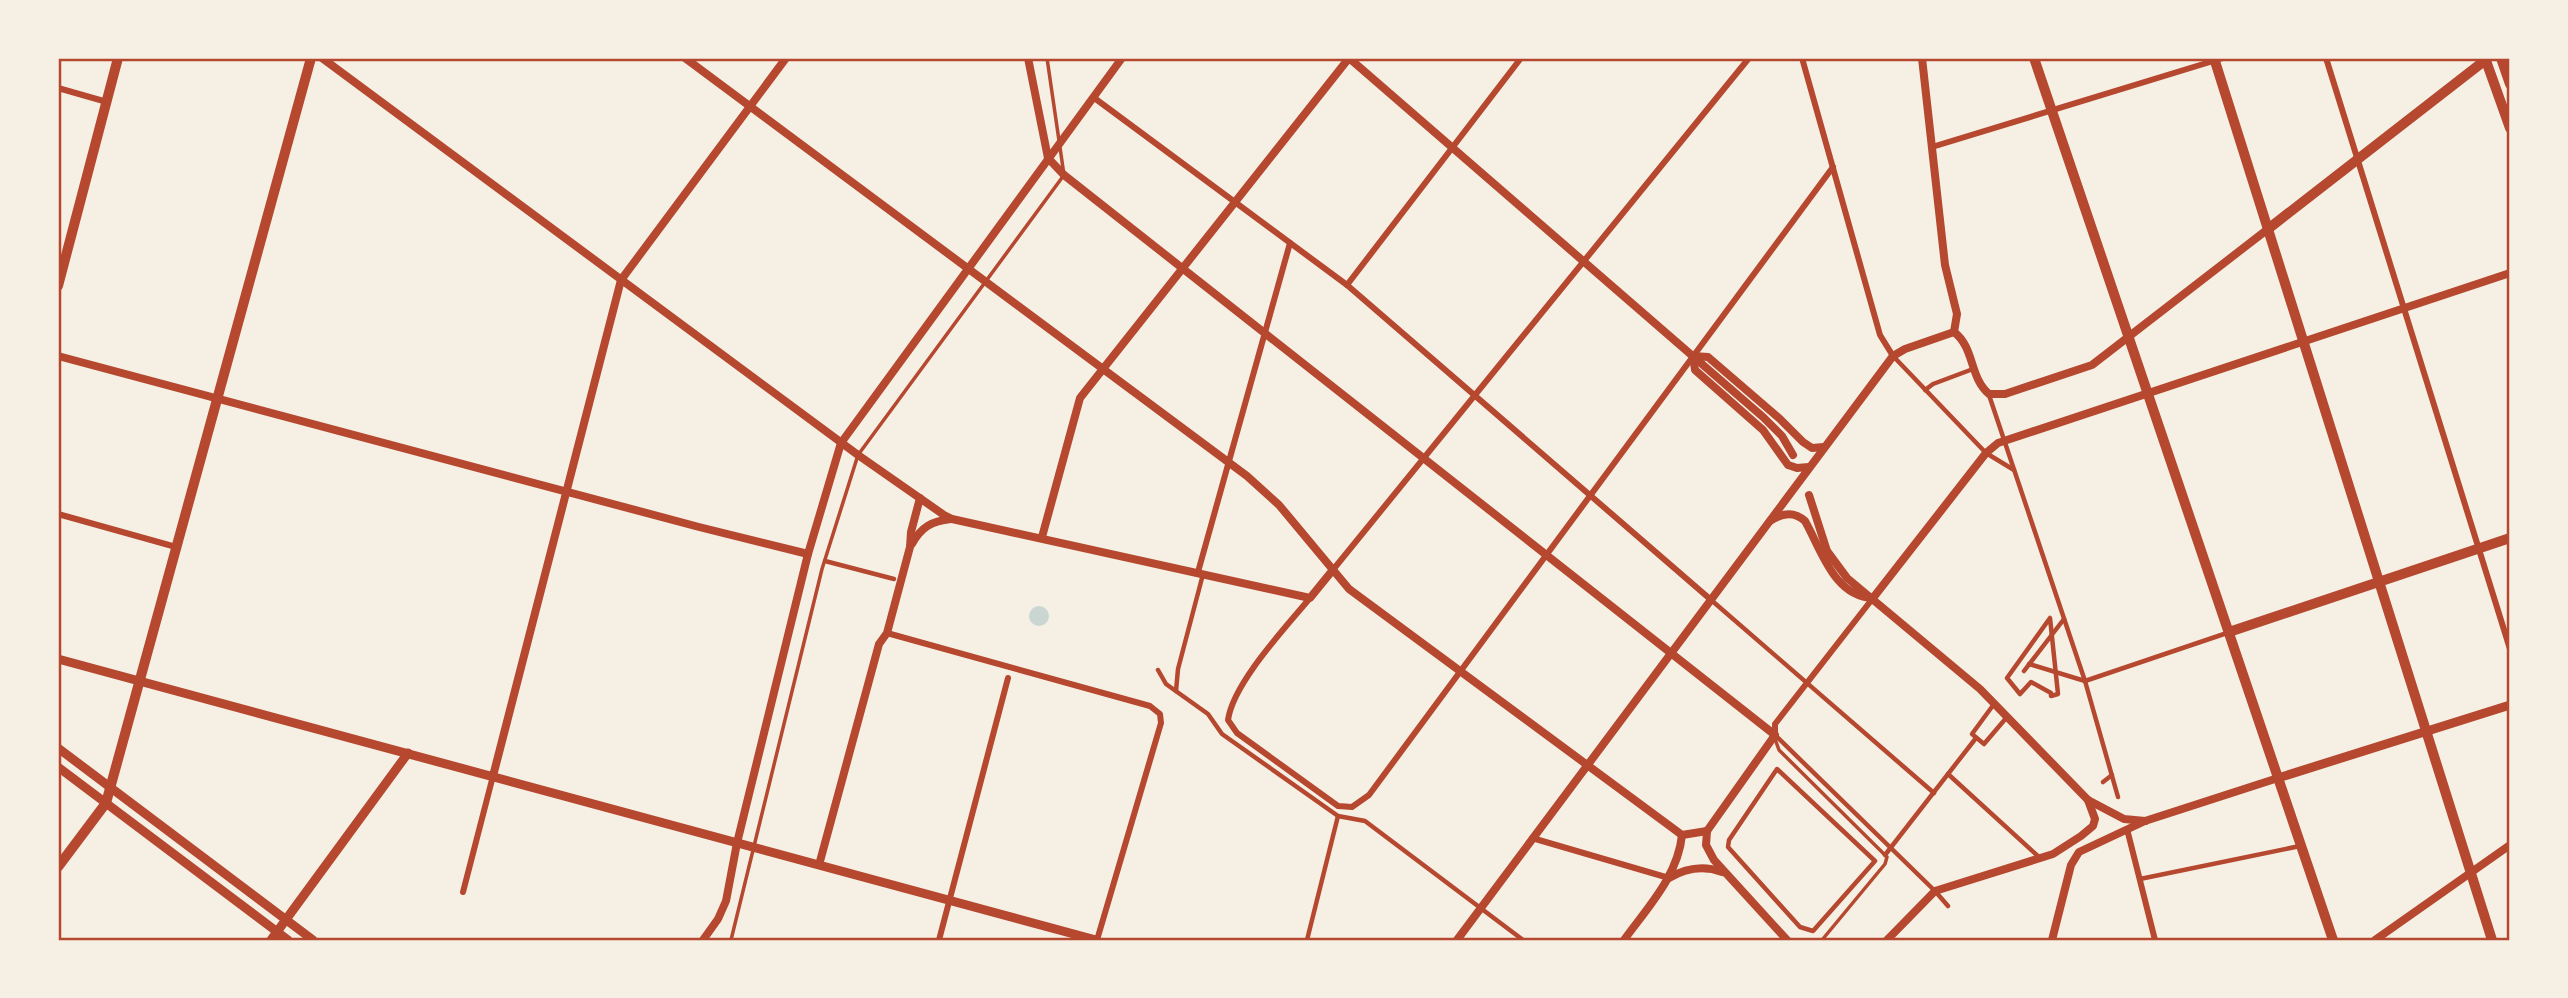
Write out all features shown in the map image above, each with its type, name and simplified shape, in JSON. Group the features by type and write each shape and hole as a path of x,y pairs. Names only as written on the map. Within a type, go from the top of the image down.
{"main road":[{"path":"58,286 118,58"},
{"path":"58,867 106,803 311,58"},
{"path":"2034,58 2333,940"},
{"path":"2268,229 2486,58 2510,128"},
{"path":"2501,58 2510,84"},
{"path":"2217,59 2492,940"},
{"path":"2228,632 2510,538"},
{"path":"58,659 1096,940"},
{"path":"2278,779 2510,705"},
{"path":"58,748 313,940"},
{"path":"274,936 408,753"},
{"path":"58,767 264,922"},
{"path":"183,861 191,848"},
{"path":"252,894 264,922 274,936 288,940"}],"street":[{"path":"322,58 841,443 952,519"},
{"path":"685,58 1228,462 1279,505 1349,589 1682,835 1707,831"},
{"path":"463,892 621,280 786,58"},
{"path":"1028,58 1048,158 1064,175 1775,735 1948,906"},
{"path":"703,940 718,919 726,901 737,843 808,554 841,443 1122,58"},
{"path":"1042,537 1080,398 1349,58 1773,426 1793,455"},
{"path":"1347,285 1521,58"},
{"path":"1749,58 1254,668 1233,704 1228,720 1237,733 1338,806 1345,808 1358,804 1369,795 1833,167"},
{"path":"1802,58 1880,335 1893,356 1986,453 2015,470"},
{"path":"1922,58 1947,277 1957,314 1954,332"},
{"path":"2326,58 2510,649"},
{"path":"1932,147 2217,59"},
{"path":"58,88 107,102"},
{"path":"1093,97 1347,285 1934,793"},
{"path":"1989,394 2005,394 2087,367 2268,229"},
{"path":"1176,691 1178,669 1228,462 1290,243"},
{"path":"1787,940 1710,854 1706,845 1707,831 1775,735 1775,724 1986,453 2005,440 2510,273"},
{"path":"1457,940 1893,356 1905,349 1954,332"},
{"path":"1954,332 1965,342 1981,386 1989,394 2065,618 2118,797"},
{"path":"58,356 808,554"},
{"path":"1693,356 1708,357 1803,442 1812,447 1824,447"},
{"path":"1693,356 1695,370 1763,430 1788,465 1797,468 1809,467"},
{"path":"1925,390 1933,383 1974,369"},
{"path":"1809,495 1832,560 1847,578 1995,703 2088,800 2124,819 2145,821"},
{"path":"819,865 879,644 887,633 920,498"},
{"path":"58,514 176,547"},
{"path":"1766,524 1785,514 1800,517 1835,576 1860,598 1872,598"},
{"path":"910,547 917,533 925,526 952,519 1310,598"},
{"path":"825,561 894,579"},
{"path":"2050,618 2058,694 2051,696 2051,693 2031,682 2020,694 2007,678 2050,618"},
{"path":"2024,671 2065,618"},
{"path":"2029,664 2085,681 2228,632"},
{"path":"887,633 1150,706 1160,714 1161,723 1096,940"},
{"path":"1158,670 1164,682 1208,714 1222,734 1338,816 1365,821 1523,940"},
{"path":"939,940 1008,678"},
{"path":"1995,703 1972,734 1984,744 2008,716"},
{"path":"1885,855 1976,738"},
{"path":"1777,769 1875,861 1813,931 1800,928 1728,848 1728,841 1777,769"},
{"path":"1948,774 2040,858"},
{"path":"2103,782 2112,775"},
{"path":"2052,940 2071,864 2079,852 2145,821 2278,779"},
{"path":"1886,940 1935,891 2053,854 2093,826 2095,819 2088,800"},
{"path":"1307,940 1338,816"},
{"path":"2127,829 2155,940"},
{"path":"1624,940 1669,878 1678,856 1682,835"},
{"path":"1532,838 1669,878 1691,868 1704,868 1727,874"},
{"path":"2375,940 2510,845"},
{"path":"2140,879 2301,846"},
{"path":"2053,854 2071,864"}],"lane":[{"path":"731,940 825,561 858,455 1064,175 1047,58"},
{"path":"1775,735 1779,750 1887,860 1822,940"}],"shaded area":[{"path":"1039,606 1046,609 1049,616 1046,623 1039,626 1032,623 1029,616 1032,609"}]}
